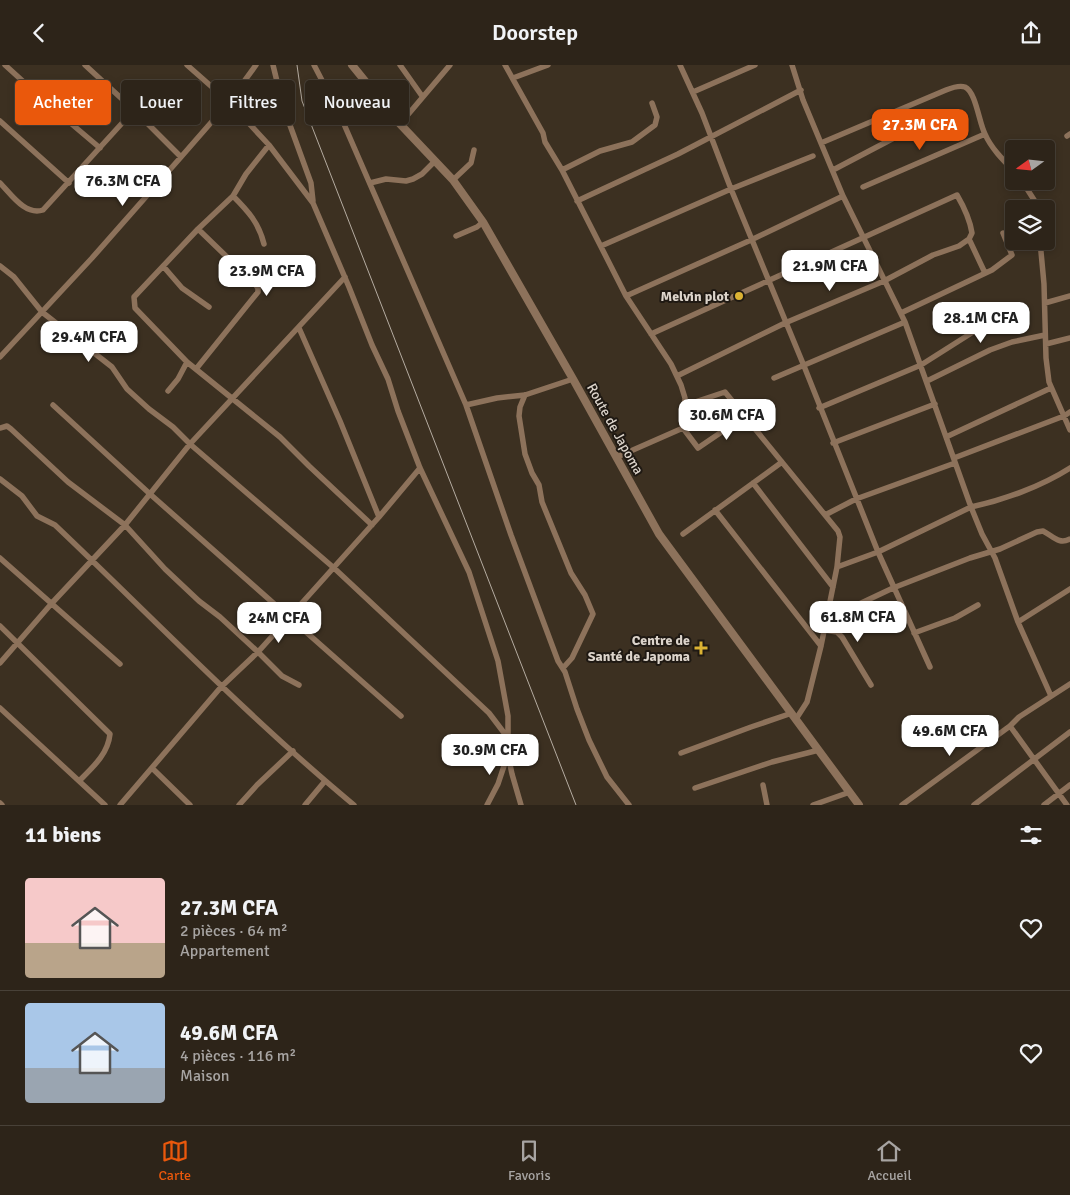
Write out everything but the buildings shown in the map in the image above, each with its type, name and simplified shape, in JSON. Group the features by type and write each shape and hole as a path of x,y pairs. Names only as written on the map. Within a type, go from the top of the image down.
{"street":[{"path":"5,65 100,148"},
{"path":"86,65 121,98"},
{"path":"187,65 211,86"},
{"path":"245,80 256,65"},
{"path":"273,65 283,106 311,183 313,203"},
{"path":"314,65 336,106 466,405 517,553 558,661 563,668 580,717 603,770 629,805"},
{"name":"Route de Japoma","path":"352,65 364,80"},
{"path":"400,65 422,97"},
{"path":"505,65 543,133 545,141 562,170 576,201 626,296 677,376 685,398 683,428 698,448 745,417"},
{"path":"680,65 711,136 730,189 804,366 819,408 878,552 930,667"},
{"path":"693,92 755,65"},
{"path":"792,65 804,100 843,196 905,322 971,507 991,551 1018,622 1051,696"},
{"path":"409,113 446,66"},
{"path":"513,78 544,66"},
{"path":"822,143 946,90 962,86 972,96 985,134 1005,161"},
{"path":"576,201 678,154 801,90"},
{"path":"562,170 600,151 632,141 655,125 657,117 652,103"},
{"path":"0,121 69,183"},
{"path":"0,357 92,258 211,123"},
{"path":"0,183 24,207 36,213 43,211 121,125"},
{"path":"149,125 182,157"},
{"path":"250,125 269,145 313,203 388,379 420,469 470,572 489,628 507,702 508,755 521,805"},
{"name":"Route de Japoma","path":"401,125 453,179 483,221 574,379 659,534 859,805"},
{"path":"863,187 985,134"},
{"path":"832,170 894,138"},
{"path":"269,145 246,174 232,196 134,297 135,308 187,362 280,437 372,525"},
{"path":"453,179 471,163 474,150"},
{"path":"601,246 730,189 812,156"},
{"path":"370,183 386,179 406,181 413,179 422,174 435,161"},
{"path":"651,334 864,237 906,220 957,195 964,208 972,233 969,239 958,247 933,255 884,281 785,323 677,376"},
{"path":"232,196 248,211 256,222 264,244"},
{"path":"626,296 843,196"},
{"path":"456,236 477,227 483,221"},
{"path":"196,369 258,292 255,284 198,229"},
{"path":"901,313 998,267 1012,255 1003,233"},
{"path":"969,239 985,273"},
{"path":"1041,250 1045,303 1046,358 1050,388 1070,430"},
{"path":"0,266 14,277 42,312 112,367 127,389 149,409 173,427 190,444 334,568 489,713 508,738"},
{"path":"163,266 182,288 209,307"},
{"path":"0,663 52,603 125,525 190,444 299,329 345,277"},
{"path":"1045,303 1070,296"},
{"path":"819,408 921,365 1003,313"},
{"path":"774,378 905,322"},
{"path":"299,329 340,421 379,517"},
{"path":"927,381 990,350 1012,342 1046,335"},
{"path":"1046,344 1070,338"},
{"path":"168,391 178,379 187,362"},
{"path":"466,405 497,398 525,395 574,379"},
{"path":"946,437 1050,388"},
{"path":"680,753 751,727 794,716 807,702 821,646 837,567 840,537 838,531 725,392 684,405"},
{"path":"525,395 519,415 528,461 539,485 542,502 571,573 594,616 570,662 563,668"},
{"path":"834,443 935,404"},
{"path":"53,405 150,494 401,716"},
{"path":"825,515 856,499 954,461 1070,412"},
{"path":"0,427 7,426 11,429 68,482 125,525 165,569 198,601 220,617 282,676 299,685"},
{"path":"617,457 683,428"},
{"path":"683,534 782,462"},
{"path":"837,567 878,552 971,507 984,505 1052,480 1070,468"},
{"path":"120,805 221,687 258,652 420,469"},
{"path":"0,479 22,496 37,516 55,525 221,687 354,805"},
{"path":"753,483 833,587"},
{"path":"716,510 821,646"},
{"path":"827,615 857,605 893,588 970,558 1003,548 1037,532 1043,531 1058,541 1064,542 1070,539"},
{"path":"0,558 120,664"},
{"path":"1018,622 1070,589"},
{"path":"914,633 955,618 978,605"},
{"path":"0,626 18,641 110,734 109,744 101,757 79,781"},
{"path":"824,630 837,632 842,637 871,685"},
{"path":"902,805 1010,726 1019,717 1070,684"},
{"path":"0,708 105,805"},
{"path":"1010,726 1067,805"},
{"path":"974,805 1070,732"},
{"path":"695,787 772,762 819,750"},
{"path":"239,805 293,751"},
{"path":"488,805 508,755"},
{"path":"152,768 190,805"},
{"path":"304,805 325,781"},
{"path":"763,785 767,805"},
{"path":"1044,805 1070,785"},
{"path":"813,805 850,792"}],"railway":[{"path":"297,65 302,101 576,805"}],"place":[{"name":"Melvin plot","path":"739,296"},
{"name":"Centre de Santé de Japoma","path":"701,648"}]}
